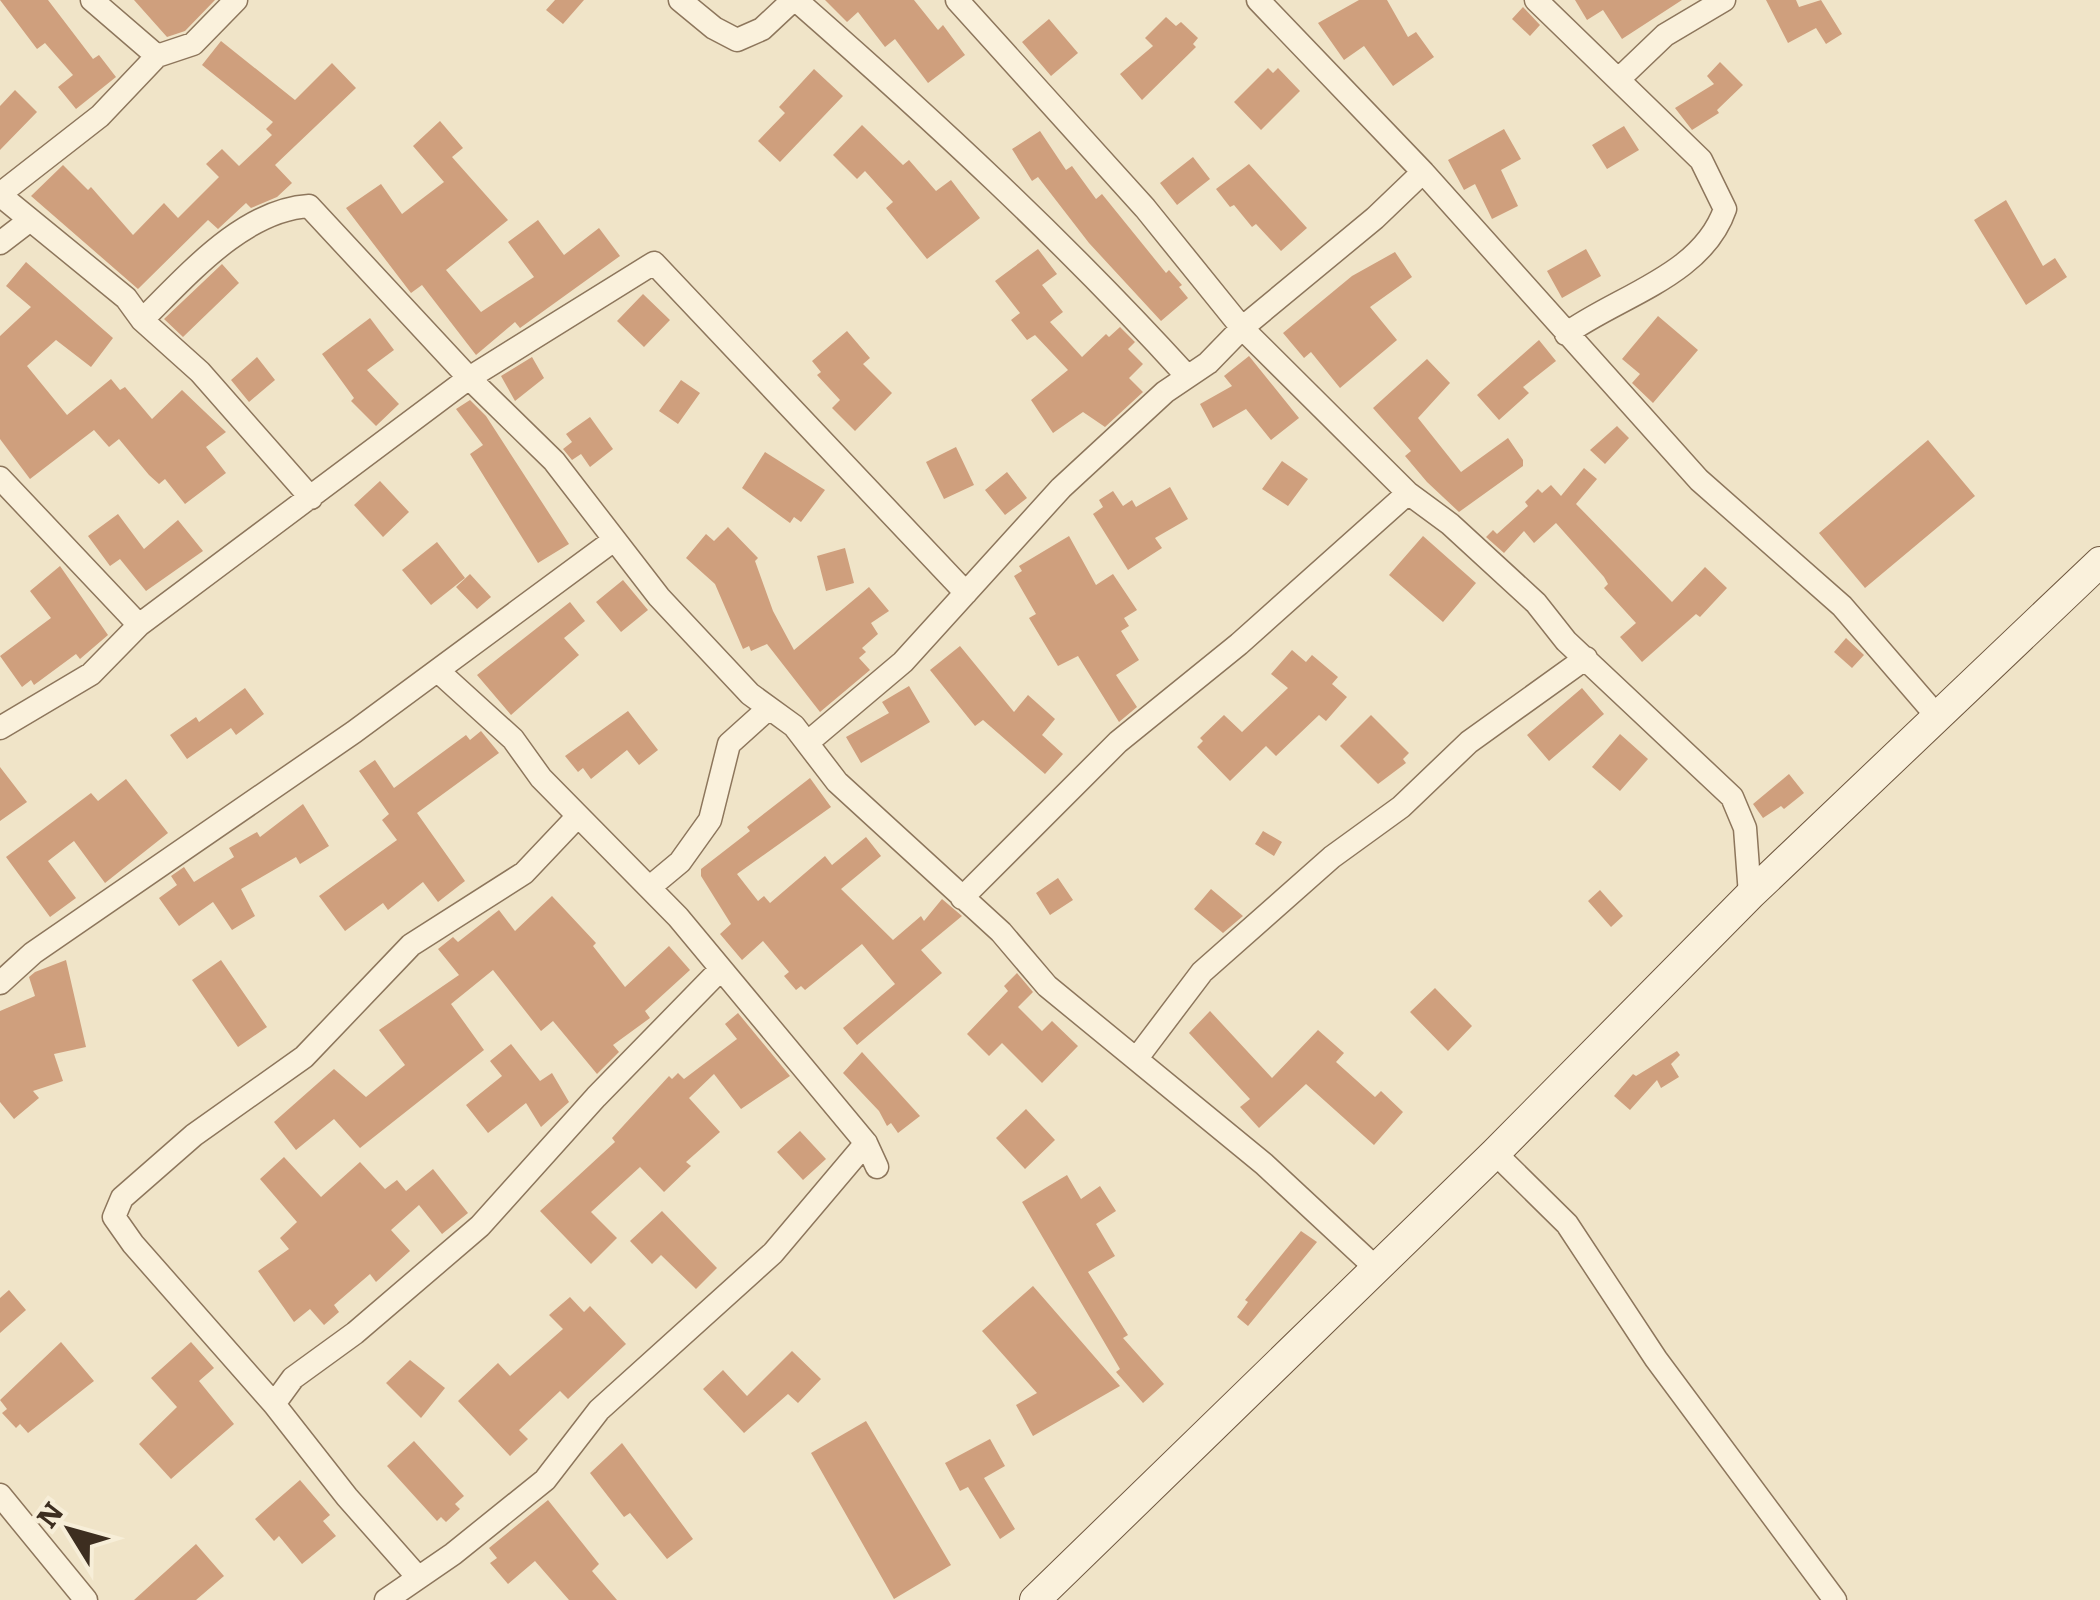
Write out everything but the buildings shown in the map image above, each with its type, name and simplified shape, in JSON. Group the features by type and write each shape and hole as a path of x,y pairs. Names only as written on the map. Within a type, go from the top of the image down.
{"main road":[{"path":"1035,1600 1495,1153 1750,895 2100,562"}],"street":[{"path":"92,0 158,56"},
{"path":"236,0 194,44 158,56 100,116 0,195 126,298 142,320 200,372 311,498"},
{"path":"680,0 714,28 737,40 762,29 795,0 976,158 1114,296 1186,375"},
{"path":"957,0 1144,208 1242,328 1408,492 1450,524 1536,604 1586,658 1732,797 1745,828 1750,895"},
{"path":"1258,0 1423,172 1699,480 1842,606 1936,715"},
{"path":"1536,0 1702,160 1725,209 1702,248 1670,274 1566,334"},
{"path":"1620,78 1665,35 1724,0"},
{"path":"807,743 903,662 1061,488 1186,375 1208,363 1242,328 1375,218 1423,172"},
{"path":"142,320 198,266 243,231 288,207 309,206 469,378 554,461 659,597 807,743 838,782 1001,932 1047,986 1264,1164 1376,1269"},
{"path":"0,243 30,220"},
{"path":"0,728 91,674 139,625 469,378 654,263 966,593"},
{"path":"0,478 139,625"},
{"path":"962,898 1118,742 1239,644 1408,492"},
{"path":"0,983 33,953 438,670 614,540"},
{"path":"1137,1058 1202,972 1332,856 1401,808 1469,742 1586,658"},
{"path":"438,670 513,739 540,778 650,886 866,1143 877,1167"},
{"path":"650,886 680,862 710,820 730,744 769,708"},
{"path":"416,1575 347,1498 274,1404 132,1244 114,1217 122,1198 194,1135 304,1056 411,944 524,874 578,816"},
{"path":"274,1404 293,1378 355,1333 480,1226 596,1096 720,970"},
{"path":"386,1600 416,1575 453,1554 545,1480 599,1410 773,1253 866,1143"},
{"path":"1495,1153 1567,1224 1656,1359 1835,1600"},
{"path":"0,1495 86,1600"}]}
